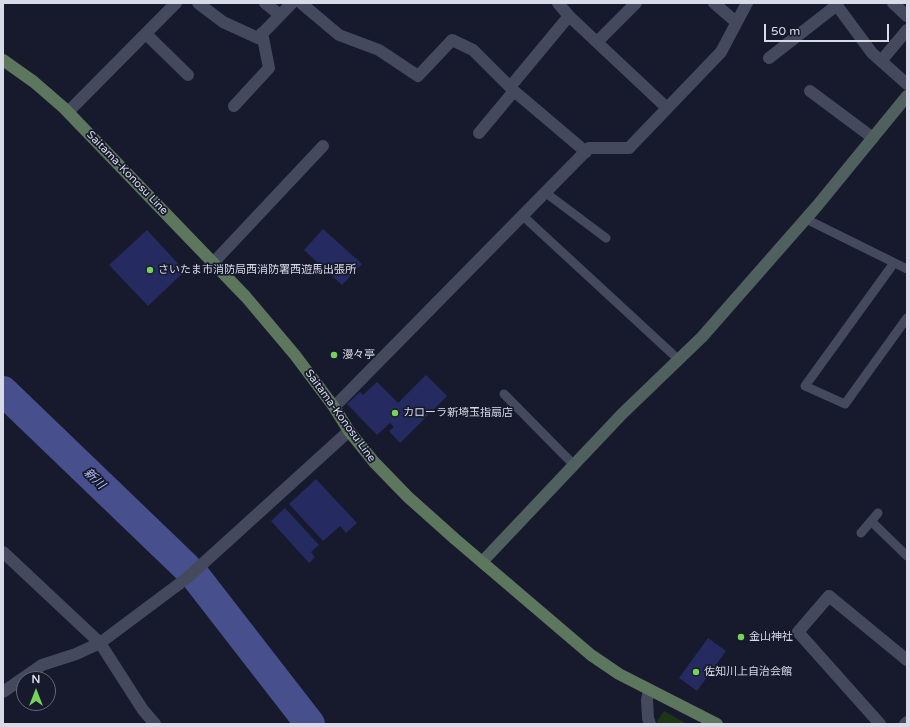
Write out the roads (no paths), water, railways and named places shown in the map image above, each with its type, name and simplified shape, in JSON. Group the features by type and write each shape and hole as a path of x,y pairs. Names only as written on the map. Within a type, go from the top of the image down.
{"main road":[{"name":"Saitama-Konosu Line","path":"3,60 34,82 68,112 271,325 334,407 349,431 374,462 408,497 591,655 619,674 717,724"}],"street":[{"path":"68,112 177,3"},
{"path":"198,3 223,22 258,38 292,3"},
{"path":"265,3 280,15"},
{"path":"558,3 569,16 667,108"},
{"path":"597,42 636,3"},
{"path":"714,3 736,22"},
{"path":"334,407 589,148 629,148 720,52 747,3"},
{"path":"893,3 907,16"},
{"path":"769,58 836,4 872,53 907,84"},
{"path":"309,5 339,35 379,50 418,76 452,40 473,50 512,89 586,152"},
{"path":"479,133 569,16"},
{"path":"881,61 907,30"},
{"path":"234,106 269,68 262,33"},
{"path":"146,34 188,75"},
{"path":"810,91 873,138"},
{"path":"482,562 622,414 702,337 806,219 907,96"},
{"path":"213,263 323,146"},
{"path":"3,692 42,665 76,654 100,643 187,578 349,431"},
{"path":"3,552 100,643 143,710 155,724"},
{"path":"880,724 798,632 829,596 907,660"},
{"path":"649,690 647,700 648,718 650,724"}],"lane":[{"path":"546,193 606,238"},
{"path":"523,216 679,360"},
{"path":"806,219 907,270"},
{"path":"894,263 805,386 844,404 907,318"},
{"path":"504,394 574,465"},
{"path":"861,533 878,514"},
{"path":"871,521 907,556"}],"waterway":[{"name":"新川","path":"3,391 186,567"},
{"name":"新川","path":"196,577 310,724"}],"place":[{"name":"さいたま市消防局西消防署西遊馬出張所","path":"150,270"},
{"name":"漫々亭","path":"334,355"},
{"name":"カローラ新埼玉指扇店","path":"395,413"},
{"name":"金山神社","path":"741,637"},
{"name":"佐知川上自治会館","path":"696,672"}]}
